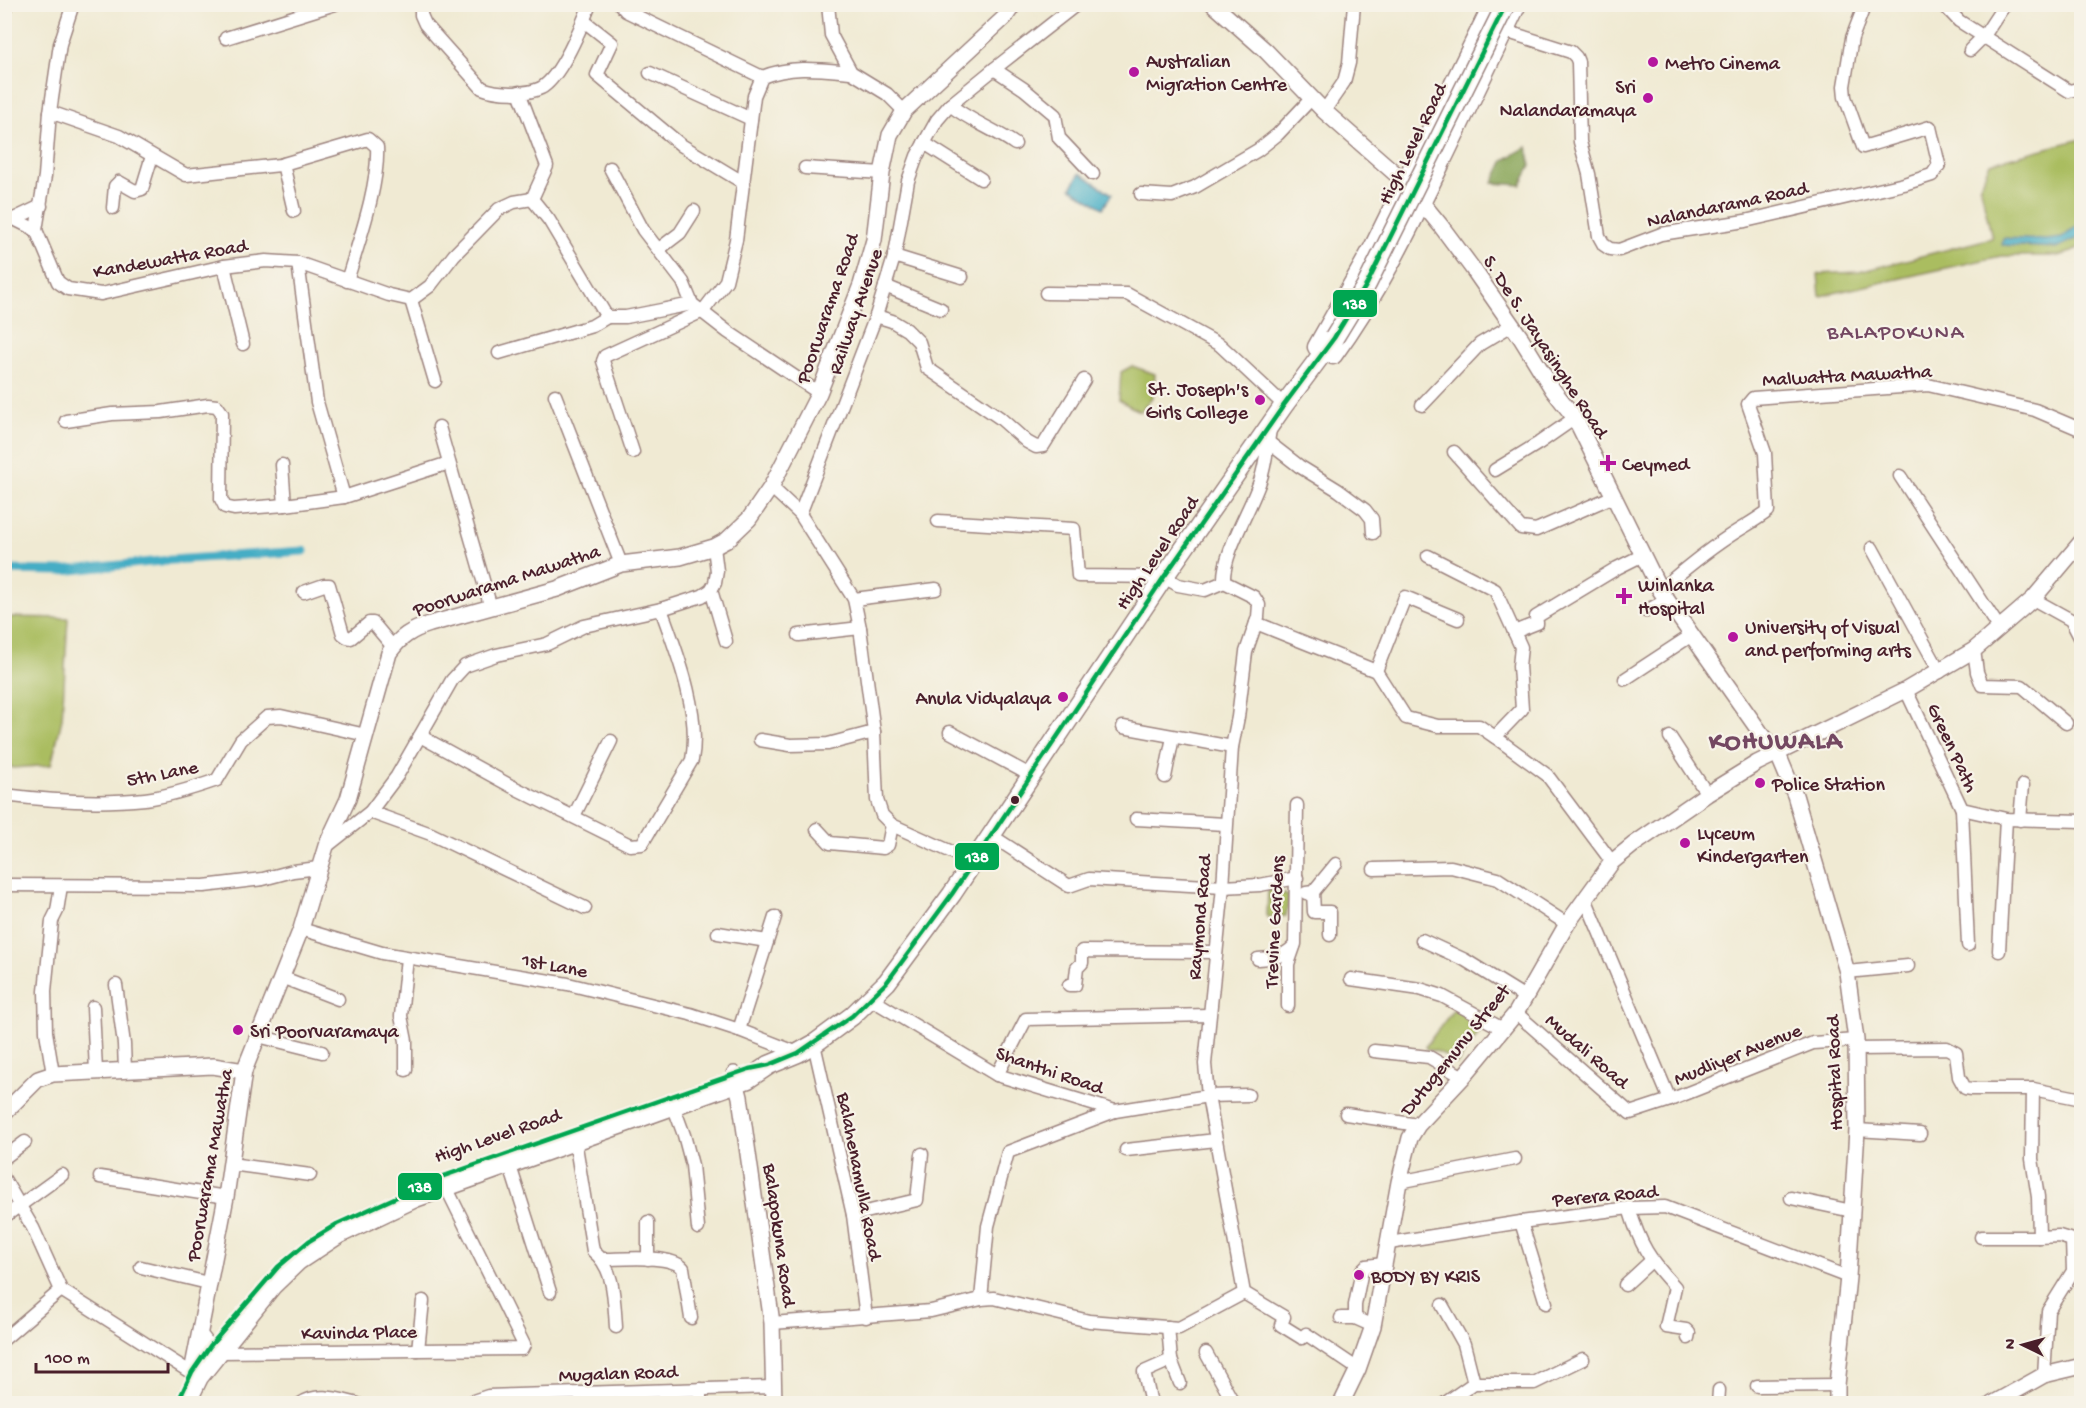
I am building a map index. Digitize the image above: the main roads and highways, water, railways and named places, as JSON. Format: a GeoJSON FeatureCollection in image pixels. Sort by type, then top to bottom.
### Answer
{"type":"FeatureCollection","features":[{"type":"Feature","properties":{"kind":"highway"},"geometry":{"type":"LineString","coordinates":[[1493,4],[1373,248],[1317,348],[1314,364],[1329,360],[1367,306],[1425,206],[1444,155],[1517,4]]}},
{"type":"Feature","properties":{"kind":"highway","name":"High Level Road"},"geometry":{"type":"LineString","coordinates":[[177,1404],[210,1344],[278,1267],[309,1241],[337,1224],[441,1177],[735,1078],[748,1079],[769,1065],[806,1048],[852,1016],[871,999],[893,974],[974,862],[1164,577],[1269,434],[1284,405],[1334,338],[1366,284],[1506,4]]}},
{"type":"Feature","properties":{"kind":"highway"},"geometry":{"type":"LineString","coordinates":[[1422,145],[1444,155]]}},
{"type":"Feature","properties":{"kind":"highway"},"geometry":{"type":"LineString","coordinates":[[1373,248],[1393,258]]}},
{"type":"Feature","properties":{"kind":"highway","name":"High Level Road"},"geometry":{"type":"LineString","coordinates":[[210,1344],[298,1261],[354,1225],[429,1192],[456,1187],[509,1162],[673,1105],[735,1078]]}},
{"type":"Feature","properties":{"kind":"highway","name":"High Level Road"},"geometry":{"type":"LineString","coordinates":[[186,1404],[195,1375]]}},
{"type":"Feature","properties":{"kind":"main road","name":"Poorwarama Road"},"geometry":{"type":"LineString","coordinates":[[771,488],[819,393],[861,285],[874,240],[882,173],[890,135],[904,111],[1005,17],[1014,4]]}},
{"type":"Feature","properties":{"kind":"main road","name":"S. De S. Jayasinghe Road"},"geometry":{"type":"LineString","coordinates":[[1213,4],[1266,51],[1311,99],[1405,182],[1425,206],[1512,325],[1553,390],[1575,418],[1663,595],[1760,732],[1777,752]]}},
{"type":"Feature","properties":{"kind":"main road","name":"Poorwarama Mawatha"},"geometry":{"type":"LineString","coordinates":[[195,1375],[210,1344],[208,1283],[226,1197],[244,1071],[301,929],[326,846],[348,799],[382,671],[393,647],[400,639],[414,630],[557,589],[621,564],[680,557],[714,547],[727,540],[748,519],[771,488]]}},
{"type":"Feature","properties":{"kind":"main road","name":"Dutugemunu Street"},"geometry":{"type":"LineString","coordinates":[[1341,1404],[1358,1369],[1373,1326],[1399,1182],[1410,1138],[1418,1125],[1463,1077],[1516,1013],[1567,924],[1612,862],[1633,844],[1707,794],[1777,752],[1906,690],[1974,650],[2033,599],[2082,541]]}},
{"type":"Feature","properties":{"kind":"main road","name":"Hospital Road"},"geometry":{"type":"LineString","coordinates":[[1777,752],[1795,795],[1847,972],[1856,1044],[1857,1130],[1837,1404]]}},
{"type":"Feature","properties":{"kind":"main road"},"geometry":{"type":"LineString","coordinates":[[4,1113],[38,1079],[53,1074],[213,1066],[244,1071]]}},
{"type":"Feature","properties":{"kind":"main road","name":"Balapokuna Road"},"geometry":{"type":"LineString","coordinates":[[735,1078],[772,1323],[774,1404]]}},
{"type":"Feature","properties":{"kind":"main road"},"geometry":{"type":"LineString","coordinates":[[1992,1404],[2044,1375],[2082,1366]]}},
{"type":"Feature","properties":{"kind":"water"},"geometry":{"type":"Polygon","coordinates":[[[1080,173],[1112,194],[1103,208],[1071,188],[1080,173]]]}},
{"type":"Feature","properties":{"kind":"water"},"geometry":{"type":"Polygon","coordinates":[[[2081,222],[2081,237],[2056,248],[2002,245],[2003,238],[2046,240],[2062,238],[2081,222]]]}},
{"type":"Feature","properties":{"kind":"waterway"},"geometry":{"type":"LineString","coordinates":[[4,570],[61,571],[171,560],[304,551]]}},
{"type":"Feature","properties":{"kind":"place","name":"Metro Cinema"},"geometry":{"type":"Point","coordinates":[1653,62]}},
{"type":"Feature","properties":{"kind":"place","name":"Australian Migration Centre"},"geometry":{"type":"Point","coordinates":[1134,72]}},
{"type":"Feature","properties":{"kind":"place","name":"Sri Nalandaramaya"},"geometry":{"type":"Point","coordinates":[1648,98]}},
{"type":"Feature","properties":{"kind":"place","name":"St. Joseph's Girls College"},"geometry":{"type":"Point","coordinates":[1260,400]}},
{"type":"Feature","properties":{"kind":"place","name":"Ceymed"},"geometry":{"type":"Point","coordinates":[1608,463]}},
{"type":"Feature","properties":{"kind":"place","name":"Winlanka Hospital"},"geometry":{"type":"Point","coordinates":[1624,596]}},
{"type":"Feature","properties":{"kind":"place","name":"University of Visual and performing arts"},"geometry":{"type":"Point","coordinates":[1733,637]}},
{"type":"Feature","properties":{"kind":"place","name":"Anula Vidyalaya"},"geometry":{"type":"Point","coordinates":[1063,697]}},
{"type":"Feature","properties":{"kind":"place","name":"Police Station"},"geometry":{"type":"Point","coordinates":[1760,783]}},
{"type":"Feature","properties":{"kind":"place","name":"Lyceum Kindergarten"},"geometry":{"type":"Point","coordinates":[1685,843]}},
{"type":"Feature","properties":{"kind":"place","name":"Sri Poorvaramaya"},"geometry":{"type":"Point","coordinates":[238,1030]}},
{"type":"Feature","properties":{"kind":"place","name":"BODY BY KRIS"},"geometry":{"type":"Point","coordinates":[1359,1275]}},
{"type":"Feature","properties":{"kind":"district","name":"BALAPOKUNA"},"geometry":{"type":"Point","coordinates":[1896,330]}},
{"type":"Feature","properties":{"kind":"district","name":"KOHUWALA"},"geometry":{"type":"Point","coordinates":[1776,739]}}]}
